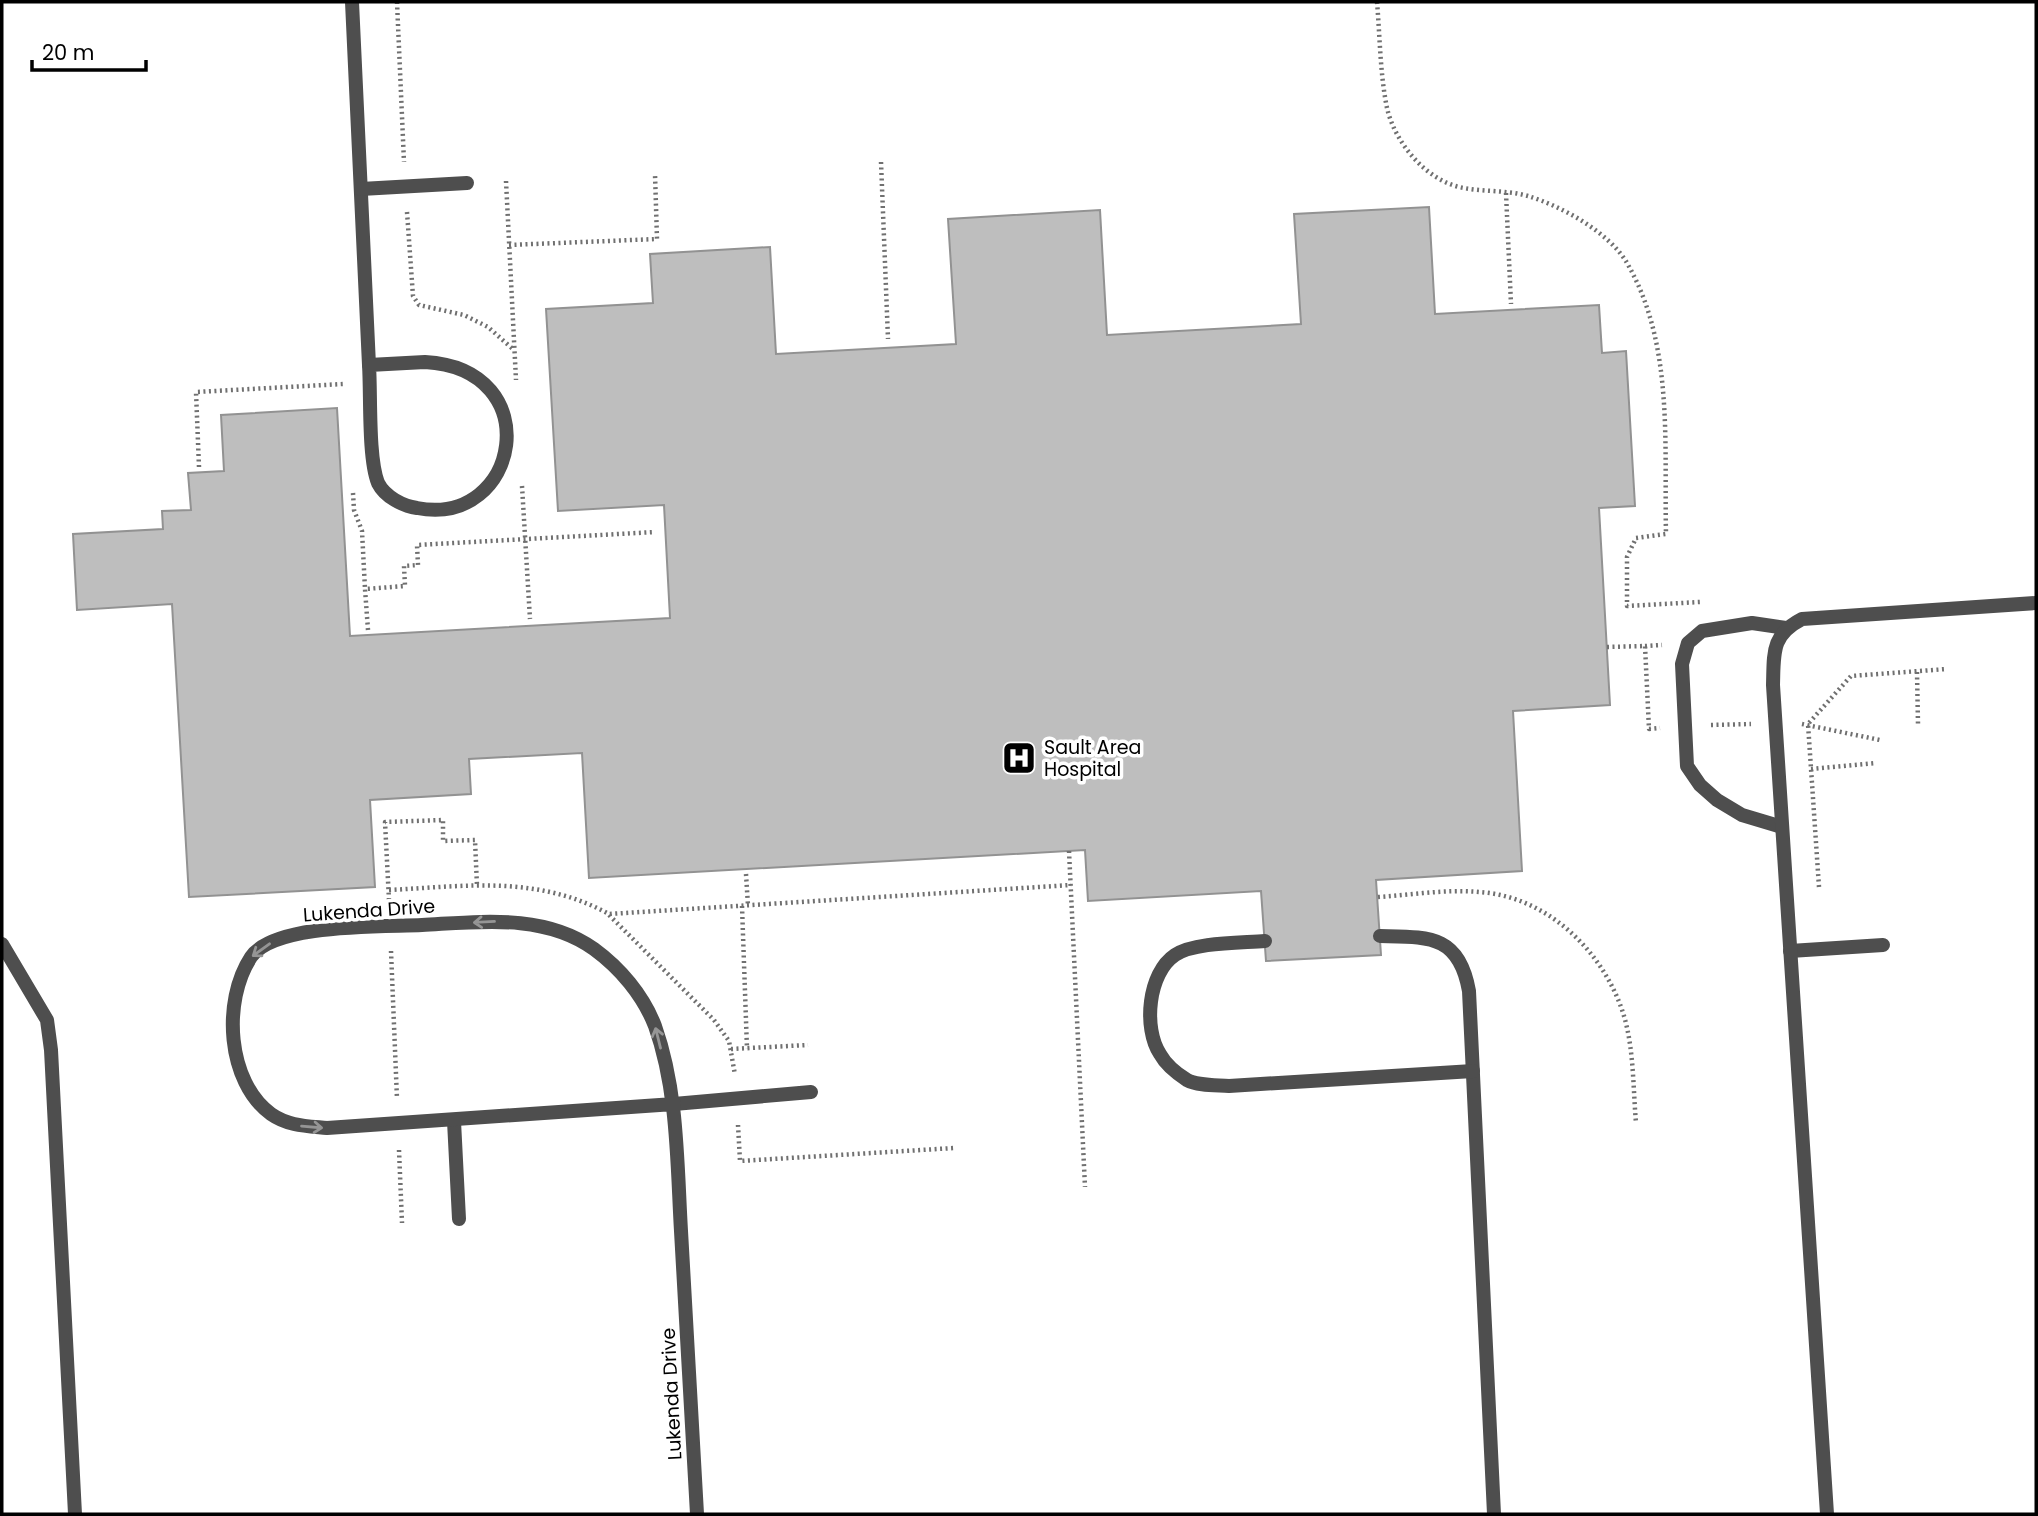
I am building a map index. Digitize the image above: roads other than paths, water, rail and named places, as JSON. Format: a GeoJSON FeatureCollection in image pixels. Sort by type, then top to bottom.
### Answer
{"type":"FeatureCollection","features":[{"type":"Feature","properties":{"kind":"street"},"geometry":{"type":"LineString","coordinates":[[352,2],[369,365],[375,467],[379,485],[393,499],[407,506],[432,511],[457,507],[479,495],[496,477],[505,455],[508,430],[502,408],[490,387],[472,372],[449,363],[369,365]]}},
{"type":"Feature","properties":{"kind":"street"},"geometry":{"type":"LineString","coordinates":[[361,189],[467,183]]}},
{"type":"Feature","properties":{"kind":"street"},"geometry":{"type":"LineString","coordinates":[[1826,1514],[1776,724],[1774,653],[1786,628],[1802,619],[2036,603]]}},
{"type":"Feature","properties":{"kind":"street"},"geometry":{"type":"LineString","coordinates":[[1783,827],[1742,815],[1700,785],[1687,766],[1682,664],[1688,643],[1702,631],[1752,623],[1786,628]]}},
{"type":"Feature","properties":{"kind":"street","name":"Lukenda Drive"},"geometry":{"type":"LineString","coordinates":[[674,1104],[327,1128],[292,1125],[271,1114],[248,1091],[238,1069],[236,996],[242,975],[253,955],[267,945],[302,932],[509,920],[555,930],[592,947],[627,977],[654,1025],[674,1104],[697,1514]]}},
{"type":"Feature","properties":{"kind":"street"},"geometry":{"type":"LineString","coordinates":[[1380,936],[1424,937],[1454,951],[1466,971],[1494,1514]]}},
{"type":"Feature","properties":{"kind":"street"},"geometry":{"type":"LineString","coordinates":[[1265,942],[1195,947],[1174,955],[1160,973],[1152,998],[1151,1029],[1158,1052],[1172,1069],[1190,1082],[1229,1086],[1473,1071]]}},
{"type":"Feature","properties":{"kind":"street"},"geometry":{"type":"LineString","coordinates":[[2,944],[47,1020],[51,1050],[75,1514]]}},
{"type":"Feature","properties":{"kind":"street"},"geometry":{"type":"LineString","coordinates":[[1790,951],[1883,946]]}},
{"type":"Feature","properties":{"kind":"street"},"geometry":{"type":"LineString","coordinates":[[674,1104],[811,1092]]}},
{"type":"Feature","properties":{"kind":"street"},"geometry":{"type":"LineString","coordinates":[[454,1121],[459,1219]]}},
{"type":"Feature","properties":{"kind":"place","name":"Sault Area Hospital"},"geometry":{"type":"Point","coordinates":[1019,758]}}]}
